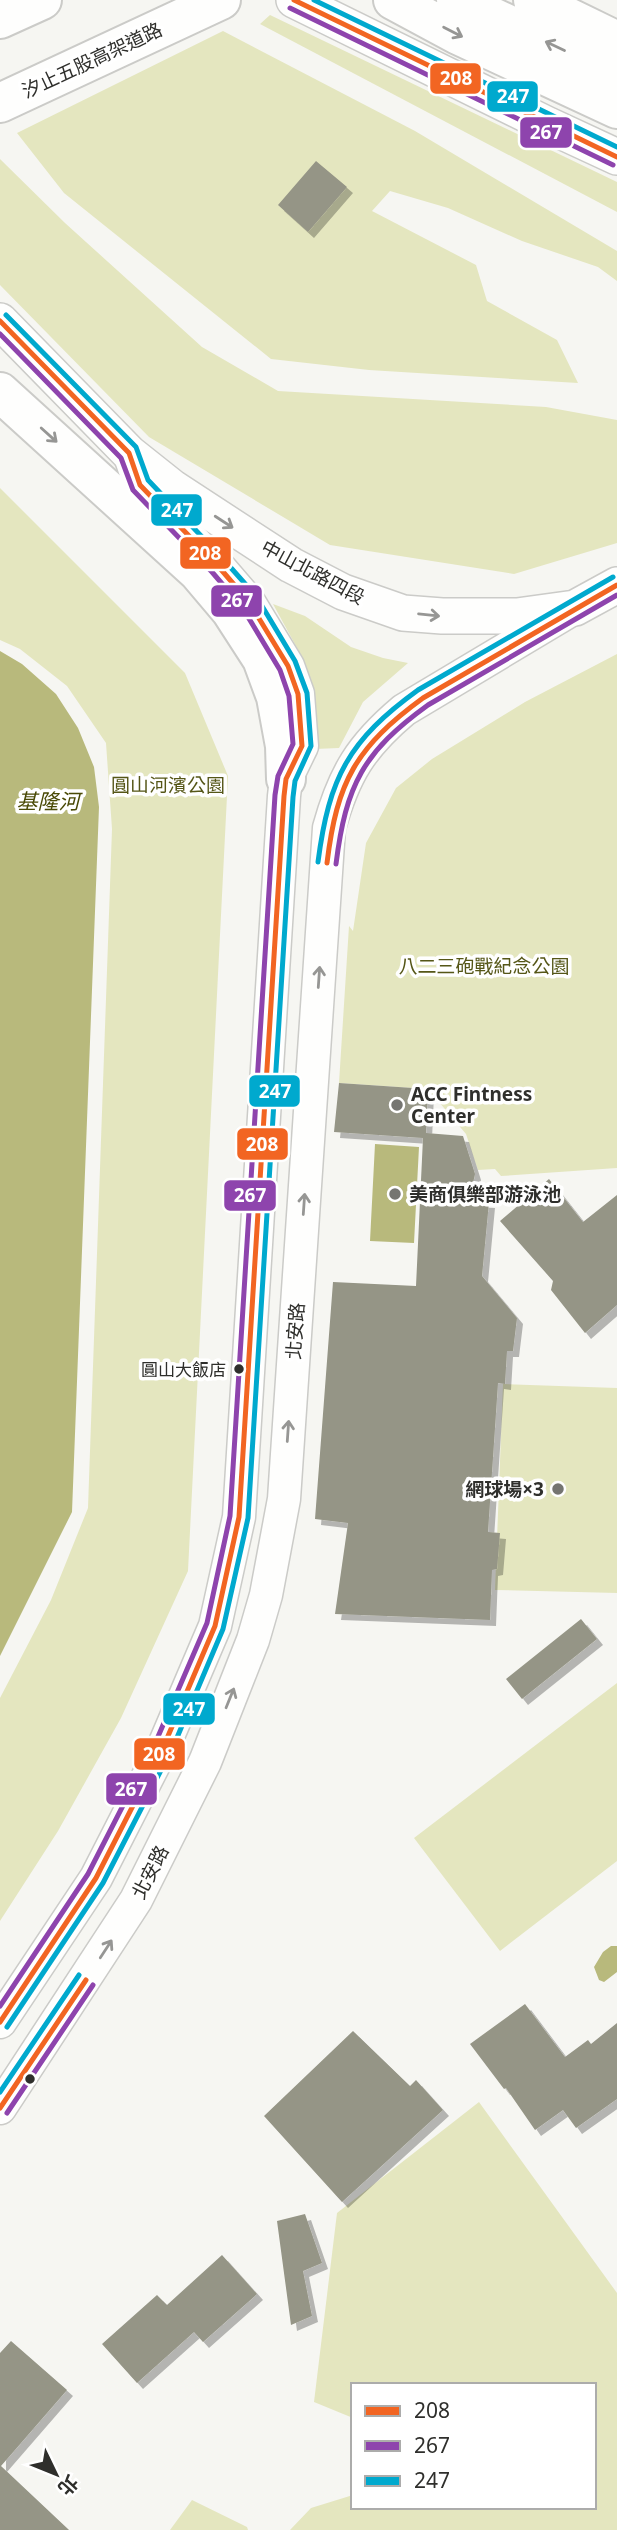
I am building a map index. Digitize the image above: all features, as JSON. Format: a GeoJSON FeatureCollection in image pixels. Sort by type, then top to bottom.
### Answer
{"type":"FeatureCollection","features":[{"type":"Feature","properties":{"kind":"highway"},"geometry":{"type":"LineString","coordinates":[[0,19],[42,0]]}},
{"type":"Feature","properties":{"kind":"highway","name":"汐止五股高架道路"},"geometry":{"type":"LineString","coordinates":[[0,103],[221,0]]}},
{"type":"Feature","properties":{"kind":"highway"},"geometry":{"type":"LineString","coordinates":[[393,0],[458,35],[617,109]]}},
{"type":"Feature","properties":{"kind":"highway"},"geometry":{"type":"LineString","coordinates":[[456,0],[617,75]]}},
{"type":"Feature","properties":{"kind":"highway"},"geometry":{"type":"LineString","coordinates":[[533,0],[617,41]]}},
{"type":"Feature","properties":{"kind":"highway"},"geometry":{"type":"LineString","coordinates":[[0,392],[189,564],[231,611],[262,659],[276,697],[285,746],[286,779]]}},
{"type":"Feature","properties":{"kind":"main road"},"geometry":{"type":"LineString","coordinates":[[294,0],[617,157]]}},
{"type":"Feature","properties":{"kind":"main road","name":"中山北路四段"},"geometry":{"type":"LineString","coordinates":[[0,321],[129,453],[173,488],[291,565],[343,592],[402,613],[442,617],[517,616],[575,608],[617,585]]}},
{"type":"Feature","properties":{"kind":"main road"},"geometry":{"type":"LineString","coordinates":[[0,2022],[96,1878],[165,1743],[215,1626],[239,1517],[286,779],[302,747],[298,694],[288,666],[249,602],[140,485],[129,453]]}},
{"type":"Feature","properties":{"kind":"main road","name":"北安路"},"geometry":{"type":"LineString","coordinates":[[0,2108],[136,1900],[205,1762],[253,1640],[266,1595],[284,1499],[329,828],[341,788],[362,751],[404,710],[575,608]]}},
{"type":"Feature","properties":{"kind":"green space"},"geometry":{"type":"Polygon","coordinates":[[[270,15],[617,182],[617,212],[260,24],[270,15]]]}},
{"type":"Feature","properties":{"kind":"green space"},"geometry":{"type":"Polygon","coordinates":[[[223,31],[415,131],[617,251],[617,281],[598,267],[522,241],[448,208],[390,191],[372,211],[476,265],[487,301],[557,340],[578,383],[369,370],[271,359],[64,193],[17,133],[223,31]]]}},
{"type":"Feature","properties":{"kind":"green space"},"geometry":{"type":"Polygon","coordinates":[[[0,159],[65,223],[202,347],[278,391],[546,407],[617,420],[617,543],[514,574],[330,545],[149,437],[0,285],[0,159]]]}},
{"type":"Feature","properties":{"kind":"green space","name":"圓山河濱公園"},"geometry":{"type":"Polygon","coordinates":[[[0,488],[185,673],[228,776],[188,1571],[121,1718],[58,1831],[0,1921],[0,1698],[51,1600],[88,1508],[112,829],[106,743],[67,686],[20,649],[0,640],[0,488]]]}},
{"type":"Feature","properties":{"kind":"green space"},"geometry":{"type":"Polygon","coordinates":[[[273,604],[305,616],[351,647],[408,663],[363,702],[339,748],[315,749],[311,694],[303,659],[273,604]]]}},
{"type":"Feature","properties":{"kind":"green space","name":"八二三砲戰紀念公園"},"geometry":{"type":"Polygon","coordinates":[[[617,654],[617,1168],[501,1176],[495,1169],[478,1170],[466,1134],[428,1089],[339,1083],[349,926],[353,931],[366,843],[396,788],[432,759],[525,702],[617,654]]]}},
{"type":"Feature","properties":{"kind":"green space","name":"網球場×3"},"geometry":{"type":"Polygon","coordinates":[[[503,1384],[617,1388],[617,1593],[495,1590],[503,1384]]]}},
{"type":"Feature","properties":{"kind":"green space"},"geometry":{"type":"Polygon","coordinates":[[[617,1683],[617,1861],[500,1951],[414,1838],[617,1683]]]}},
{"type":"Feature","properties":{"kind":"green space"},"geometry":{"type":"Polygon","coordinates":[[[479,2102],[617,2293],[617,2530],[290,2530],[311,2508],[351,2496],[351,2509],[596,2509],[596,2383],[351,2383],[351,2417],[314,2402],[337,2213],[479,2102]]]}},
{"type":"Feature","properties":{"kind":"green space"},"geometry":{"type":"Polygon","coordinates":[[[192,2500],[247,2527],[248,2530],[170,2530],[192,2500]]]}},
{"type":"Feature","properties":{"kind":"water","name":"基隆河"},"geometry":{"type":"Polygon","coordinates":[[[0,651],[22,664],[56,694],[78,728],[94,767],[99,807],[72,1512],[0,1656],[0,651]]]}},
{"type":"Feature","properties":{"kind":"water","name":"美商俱樂部游泳池"},"geometry":{"type":"Polygon","coordinates":[[[375,1144],[419,1147],[414,1243],[370,1241],[375,1144]]]}},
{"type":"Feature","properties":{"kind":"water"},"geometry":{"type":"Polygon","coordinates":[[[611,1946],[617,1946],[617,1972],[604,1982],[599,1980],[594,1967],[603,1952],[611,1946]]]}},
{"type":"Feature","properties":{"kind":"building"},"geometry":{"type":"Polygon","coordinates":[[[316,161],[347,187],[308,232],[278,205],[316,161]]]}},
{"type":"Feature","properties":{"kind":"building"},"geometry":{"type":"Polygon","coordinates":[[[339,1083],[428,1089],[426,1133],[463,1136],[475,1174],[469,1201],[489,1202],[482,1276],[517,1318],[513,1351],[507,1351],[505,1384],[498,1383],[488,1532],[500,1533],[497,1569],[492,1570],[490,1620],[335,1614],[348,1523],[315,1519],[333,1282],[416,1286],[423,1138],[334,1132],[339,1083]]]}},
{"type":"Feature","properties":{"kind":"building"},"geometry":{"type":"Polygon","coordinates":[[[549,1179],[583,1222],[617,1195],[617,1305],[585,1333],[551,1290],[553,1281],[500,1221],[549,1179]]]}},
{"type":"Feature","properties":{"kind":"building"},"geometry":{"type":"Polygon","coordinates":[[[581,1619],[597,1639],[522,1699],[506,1679],[581,1619]]]}},
{"type":"Feature","properties":{"kind":"building"},"geometry":{"type":"Polygon","coordinates":[[[525,2004],[565,2057],[588,2040],[591,2044],[617,2023],[617,2099],[576,2128],[563,2110],[535,2130],[506,2088],[504,2089],[470,2044],[525,2004]]]}},
{"type":"Feature","properties":{"kind":"building"},"geometry":{"type":"Polygon","coordinates":[[[353,2031],[410,2086],[416,2080],[443,2110],[342,2202],[264,2116],[353,2031]]]}},
{"type":"Feature","properties":{"kind":"building"},"geometry":{"type":"Polygon","coordinates":[[[305,2214],[322,2263],[303,2271],[312,2316],[291,2325],[277,2221],[305,2214]]]}},
{"type":"Feature","properties":{"kind":"building"},"geometry":{"type":"Polygon","coordinates":[[[222,2255],[257,2294],[203,2342],[194,2332],[137,2383],[102,2344],[157,2295],[167,2305],[222,2255]]]}},
{"type":"Feature","properties":{"kind":"building"},"geometry":{"type":"Polygon","coordinates":[[[11,2341],[67,2390],[1,2466],[69,2530],[0,2530],[0,2353],[11,2341]]]}},
{"type":"Feature","properties":{"kind":"transit line","name":"208"},"geometry":{"type":"LineString","coordinates":[[294,0],[617,157]]}},
{"type":"Feature","properties":{"kind":"transit line","name":"247"},"geometry":{"type":"LineString","coordinates":[[314,0],[617,147]]}},
{"type":"Feature","properties":{"kind":"transit line","name":"267"},"geometry":{"type":"LineString","coordinates":[[290,8],[613,165]]}},
{"type":"Feature","properties":{"kind":"transit line","name":"247"},"geometry":{"type":"LineString","coordinates":[[6,315],[136,447],[148,480],[256,596],[295,661],[307,693],[311,746],[295,781],[293,797],[248,1518],[223,1629],[173,1747],[103,1883],[7,2027]]}},
{"type":"Feature","properties":{"kind":"transit line","name":"208"},"geometry":{"type":"LineString","coordinates":[[0,321],[129,453],[140,485],[249,602],[288,666],[298,694],[302,746],[286,779],[284,796],[239,1517],[215,1626],[165,1743],[96,1878],[0,2022]]}},
{"type":"Feature","properties":{"kind":"transit line","name":"267"},"geometry":{"type":"LineString","coordinates":[[0,334],[121,458],[133,490],[242,607],[280,670],[289,696],[293,744],[278,776],[275,795],[230,1516],[207,1623],[157,1739],[88,1874],[0,2006]]}},
{"type":"Feature","properties":{"kind":"transit line","name":"247"},"geometry":{"type":"LineString","coordinates":[[318,862],[336,783],[346,763],[375,726],[418,690],[613,577]]}},
{"type":"Feature","properties":{"kind":"transit line","name":"208"},"geometry":{"type":"LineString","coordinates":[[327,863],[331,834],[344,788],[366,750],[381,733],[423,698],[617,585]]}},
{"type":"Feature","properties":{"kind":"transit line","name":"267"},"geometry":{"type":"LineString","coordinates":[[336,864],[345,812],[352,791],[361,772],[388,739],[428,705],[617,595]]}},
{"type":"Feature","properties":{"kind":"transit line","name":"247"},"geometry":{"type":"LineString","coordinates":[[0,2092],[79,1975]]}},
{"type":"Feature","properties":{"kind":"transit line","name":"208"},"geometry":{"type":"LineString","coordinates":[[0,2108],[86,1980]]}},
{"type":"Feature","properties":{"kind":"transit line","name":"267"},"geometry":{"type":"LineString","coordinates":[[7,2113],[93,1985]]}},
{"type":"Feature","properties":{"kind":"place","name":"ACC Fintness Center"},"geometry":{"type":"Point","coordinates":[397,1105]}},
{"type":"Feature","properties":{"kind":"place","name":"美商俱樂部游泳池"},"geometry":{"type":"Point","coordinates":[395,1194]}},
{"type":"Feature","properties":{"kind":"place","name":"圓山大飯店"},"geometry":{"type":"Point","coordinates":[239,1369]}},
{"type":"Feature","properties":{"kind":"place","name":"網球場×3"},"geometry":{"type":"Point","coordinates":[558,1489]}}]}
